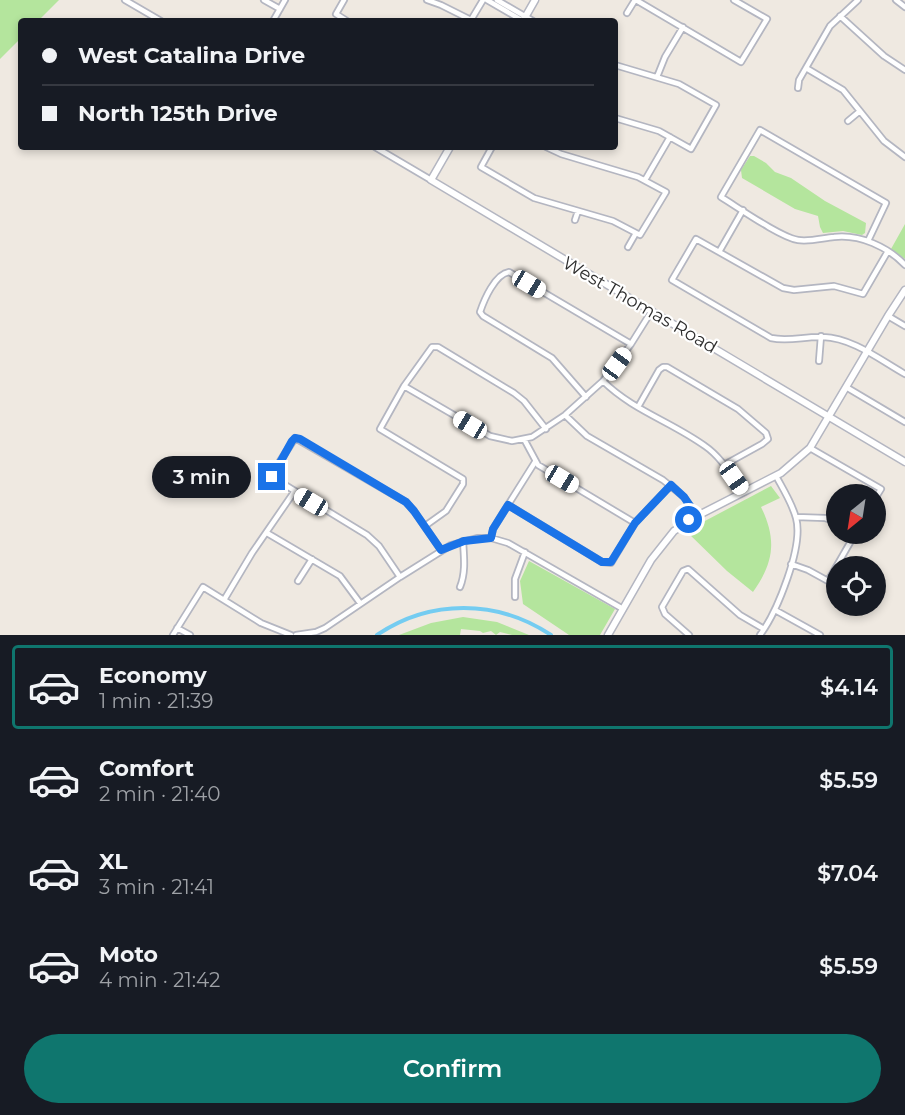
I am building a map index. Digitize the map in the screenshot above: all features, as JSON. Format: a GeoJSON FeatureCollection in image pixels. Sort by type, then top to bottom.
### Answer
{"type":"FeatureCollection","features":[{"type":"Feature","properties":{"kind":"street"},"geometry":{"type":"LineString","coordinates":[[125,0],[156,18]]}},
{"type":"Feature","properties":{"kind":"street"},"geometry":{"type":"LineString","coordinates":[[264,0],[280,9]]}},
{"type":"Feature","properties":{"kind":"street"},"geometry":{"type":"LineString","coordinates":[[275,18],[285,0]]}},
{"type":"Feature","properties":{"kind":"street"},"geometry":{"type":"LineString","coordinates":[[342,18],[336,14],[344,0]]}},
{"type":"Feature","properties":{"kind":"street"},"geometry":{"type":"LineString","coordinates":[[427,0],[467,18]]}},
{"type":"Feature","properties":{"kind":"street"},"geometry":{"type":"LineString","coordinates":[[472,18],[483,0]]}},
{"type":"Feature","properties":{"kind":"street"},"geometry":{"type":"LineString","coordinates":[[487,0],[520,18]]}},
{"type":"Feature","properties":{"kind":"street"},"geometry":{"type":"LineString","coordinates":[[497,0],[521,18]]}},
{"type":"Feature","properties":{"kind":"street"},"geometry":{"type":"LineString","coordinates":[[525,18],[536,0]]}},
{"type":"Feature","properties":{"kind":"street"},"geometry":{"type":"LineString","coordinates":[[627,13],[636,0],[741,62],[767,19],[734,0]]}},
{"type":"Feature","properties":{"kind":"street"},"geometry":{"type":"LineString","coordinates":[[798,88],[799,80],[830,27],[858,0]]}},
{"type":"Feature","properties":{"kind":"street"},"geometry":{"type":"LineString","coordinates":[[896,0],[905,8]]}},
{"type":"Feature","properties":{"kind":"street"},"geometry":{"type":"LineString","coordinates":[[840,16],[884,56],[905,70]]}},
{"type":"Feature","properties":{"kind":"street"},"geometry":{"type":"LineString","coordinates":[[657,77],[665,57],[683,27]]}},
{"type":"Feature","properties":{"kind":"street"},"geometry":{"type":"LineString","coordinates":[[618,66],[679,84],[716,105],[690,149],[659,130],[618,119]]}},
{"type":"Feature","properties":{"kind":"street"},"geometry":{"type":"LineString","coordinates":[[806,68],[843,90],[884,141],[905,157]]}},
{"type":"Feature","properties":{"kind":"street"},"geometry":{"type":"LineString","coordinates":[[848,121],[860,111]]}},
{"type":"Feature","properties":{"kind":"street"},"geometry":{"type":"LineString","coordinates":[[868,241],[886,203],[760,130],[721,198],[789,237],[798,240],[837,236],[868,241],[888,251],[905,265]]}},
{"type":"Feature","properties":{"kind":"street"},"geometry":{"type":"LineString","coordinates":[[645,180],[670,137]]}},
{"type":"Feature","properties":{"kind":"street","name":"West Thomas Road"},"geometry":{"type":"LineString","coordinates":[[380,150],[905,462]]}},
{"type":"Feature","properties":{"kind":"street"},"geometry":{"type":"LineString","coordinates":[[431,180],[448,150]]}},
{"type":"Feature","properties":{"kind":"street"},"geometry":{"type":"LineString","coordinates":[[490,150],[481,167],[529,195],[621,224],[640,235],[666,192],[645,180],[552,150]]}},
{"type":"Feature","properties":{"kind":"street"},"geometry":{"type":"LineString","coordinates":[[719,252],[743,210]]}},
{"type":"Feature","properties":{"kind":"street"},"geometry":{"type":"LineString","coordinates":[[575,220],[578,211]]}},
{"type":"Feature","properties":{"kind":"street"},"geometry":{"type":"LineString","coordinates":[[628,247],[636,233]]}},
{"type":"Feature","properties":{"kind":"street"},"geometry":{"type":"LineString","coordinates":[[888,251],[863,294],[834,286],[794,290],[783,288],[696,239],[672,280],[771,338],[783,340],[821,336],[838,339],[867,352],[905,374]]}},
{"type":"Feature","properties":{"kind":"street"},"geometry":{"type":"LineString","coordinates":[[586,397],[552,358],[480,312],[504,272],[509,272],[632,344]]}},
{"type":"Feature","properties":{"kind":"street"},"geometry":{"type":"LineString","coordinates":[[609,634],[661,544],[674,531],[697,516],[776,476],[810,448],[905,290]]}},
{"type":"Feature","properties":{"kind":"street"},"geometry":{"type":"LineString","coordinates":[[404,386],[490,436],[512,441],[532,437],[565,415],[603,381],[632,344],[651,312]]}},
{"type":"Feature","properties":{"kind":"street"},"geometry":{"type":"LineString","coordinates":[[888,316],[905,326]]}},
{"type":"Feature","properties":{"kind":"street"},"geometry":{"type":"LineString","coordinates":[[819,361],[821,336]]}},
{"type":"Feature","properties":{"kind":"street"},"geometry":{"type":"LineString","coordinates":[[425,526],[446,511],[464,484],[463,479],[380,429],[404,386],[432,347],[438,347],[524,400],[546,429]]}},
{"type":"Feature","properties":{"kind":"street"},"geometry":{"type":"LineString","coordinates":[[638,407],[663,367],[668,367],[738,409],[766,433],[768,439],[724,465]]}},
{"type":"Feature","properties":{"kind":"street"},"geometry":{"type":"LineString","coordinates":[[603,381],[620,396],[704,445],[724,465],[744,492]]}},
{"type":"Feature","properties":{"kind":"street"},"geometry":{"type":"LineString","coordinates":[[846,387],[905,422]]}},
{"type":"Feature","properties":{"kind":"street"},"geometry":{"type":"LineString","coordinates":[[565,415],[587,436],[671,485],[684,497],[697,516]]}},
{"type":"Feature","properties":{"kind":"street"},"geometry":{"type":"LineString","coordinates":[[400,577],[380,546],[367,535],[272,477],[295,438],[396,495],[414,511],[441,550]]}},
{"type":"Feature","properties":{"kind":"street"},"geometry":{"type":"LineString","coordinates":[[524,439],[535,462],[635,523]]}},
{"type":"Feature","properties":{"kind":"street"},"geometry":{"type":"LineString","coordinates":[[810,448],[871,484]]}},
{"type":"Feature","properties":{"kind":"street"},"geometry":{"type":"LineString","coordinates":[[491,538],[493,529],[535,462]]}},
{"type":"Feature","properties":{"kind":"street"},"geometry":{"type":"LineString","coordinates":[[760,635],[775,610],[797,542],[796,517],[776,476]]}},
{"type":"Feature","properties":{"kind":"street"},"geometry":{"type":"LineString","coordinates":[[508,505],[607,563],[611,562],[635,523],[671,485]]}},
{"type":"Feature","properties":{"kind":"street"},"geometry":{"type":"LineString","coordinates":[[224,600],[294,492]]}},
{"type":"Feature","properties":{"kind":"street"},"geometry":{"type":"LineString","coordinates":[[796,517],[826,518]]}},
{"type":"Feature","properties":{"kind":"street"},"geometry":{"type":"LineString","coordinates":[[267,533],[340,576],[360,603]]}},
{"type":"Feature","properties":{"kind":"street"},"geometry":{"type":"LineString","coordinates":[[296,635],[316,632],[441,550],[464,541],[491,538],[508,543],[525,552],[623,609]]}},
{"type":"Feature","properties":{"kind":"street"},"geometry":{"type":"LineString","coordinates":[[460,587],[465,567],[464,541]]}},
{"type":"Feature","properties":{"kind":"street"},"geometry":{"type":"LineString","coordinates":[[791,564],[828,581],[849,544]]}},
{"type":"Feature","properties":{"kind":"street"},"geometry":{"type":"LineString","coordinates":[[515,597],[515,579],[525,552]]}},
{"type":"Feature","properties":{"kind":"street"},"geometry":{"type":"LineString","coordinates":[[298,581],[312,559]]}},
{"type":"Feature","properties":{"kind":"street"},"geometry":{"type":"LineString","coordinates":[[689,635],[662,610],[683,571],[688,569],[740,615],[764,629]]}},
{"type":"Feature","properties":{"kind":"street"},"geometry":{"type":"LineString","coordinates":[[173,635],[203,588],[261,623],[291,635]]}},
{"type":"Feature","properties":{"kind":"street"},"geometry":{"type":"LineString","coordinates":[[775,610],[818,634]]}},
{"type":"Feature","properties":{"kind":"street"},"geometry":{"type":"LineString","coordinates":[[177,628],[190,635]]}},
{"type":"Feature","properties":{"kind":"green space"},"geometry":{"type":"Polygon","coordinates":[[[0,0],[59,0],[41,18],[18,18],[18,41],[0,59],[0,0]]]}},
{"type":"Feature","properties":{"kind":"green space"},"geometry":{"type":"Polygon","coordinates":[[[750,156],[754,156],[775,172],[791,178],[825,201],[866,223],[865,233],[862,235],[843,231],[823,233],[818,216],[795,209],[742,178],[741,170],[750,156]]]}},
{"type":"Feature","properties":{"kind":"green space"},"geometry":{"type":"Polygon","coordinates":[[[905,224],[905,259],[891,249],[905,224]]]}},
{"type":"Feature","properties":{"kind":"green space"},"geometry":{"type":"Polygon","coordinates":[[[771,486],[780,498],[761,507],[769,530],[771,551],[765,571],[753,592],[727,571],[686,531],[771,486]]]}},
{"type":"Feature","properties":{"kind":"green space"},"geometry":{"type":"Polygon","coordinates":[[[529,561],[615,609],[600,635],[569,635],[523,604],[520,581],[529,561]]]}},
{"type":"Feature","properties":{"kind":"green space"},"geometry":{"type":"Polygon","coordinates":[[[463,617],[497,622],[529,635],[500,632],[496,635],[491,631],[483,633],[461,629],[460,635],[399,635],[431,623],[463,617]]]}},
{"type":"Feature","properties":{"kind":"waterway"},"geometry":{"type":"LineString","coordinates":[[377,635],[397,623],[419,615],[464,608],[508,615],[530,623],[551,635]]}},
{"type":"Feature","properties":{"kind":"route"},"geometry":{"type":"LineString","coordinates":[[272,477],[292,441],[295,438],[300,439],[406,502],[441,550],[464,541],[491,538],[493,529],[508,505],[602,562],[611,562],[635,523],[671,485],[684,497],[697,516],[689,520]]}}]}
